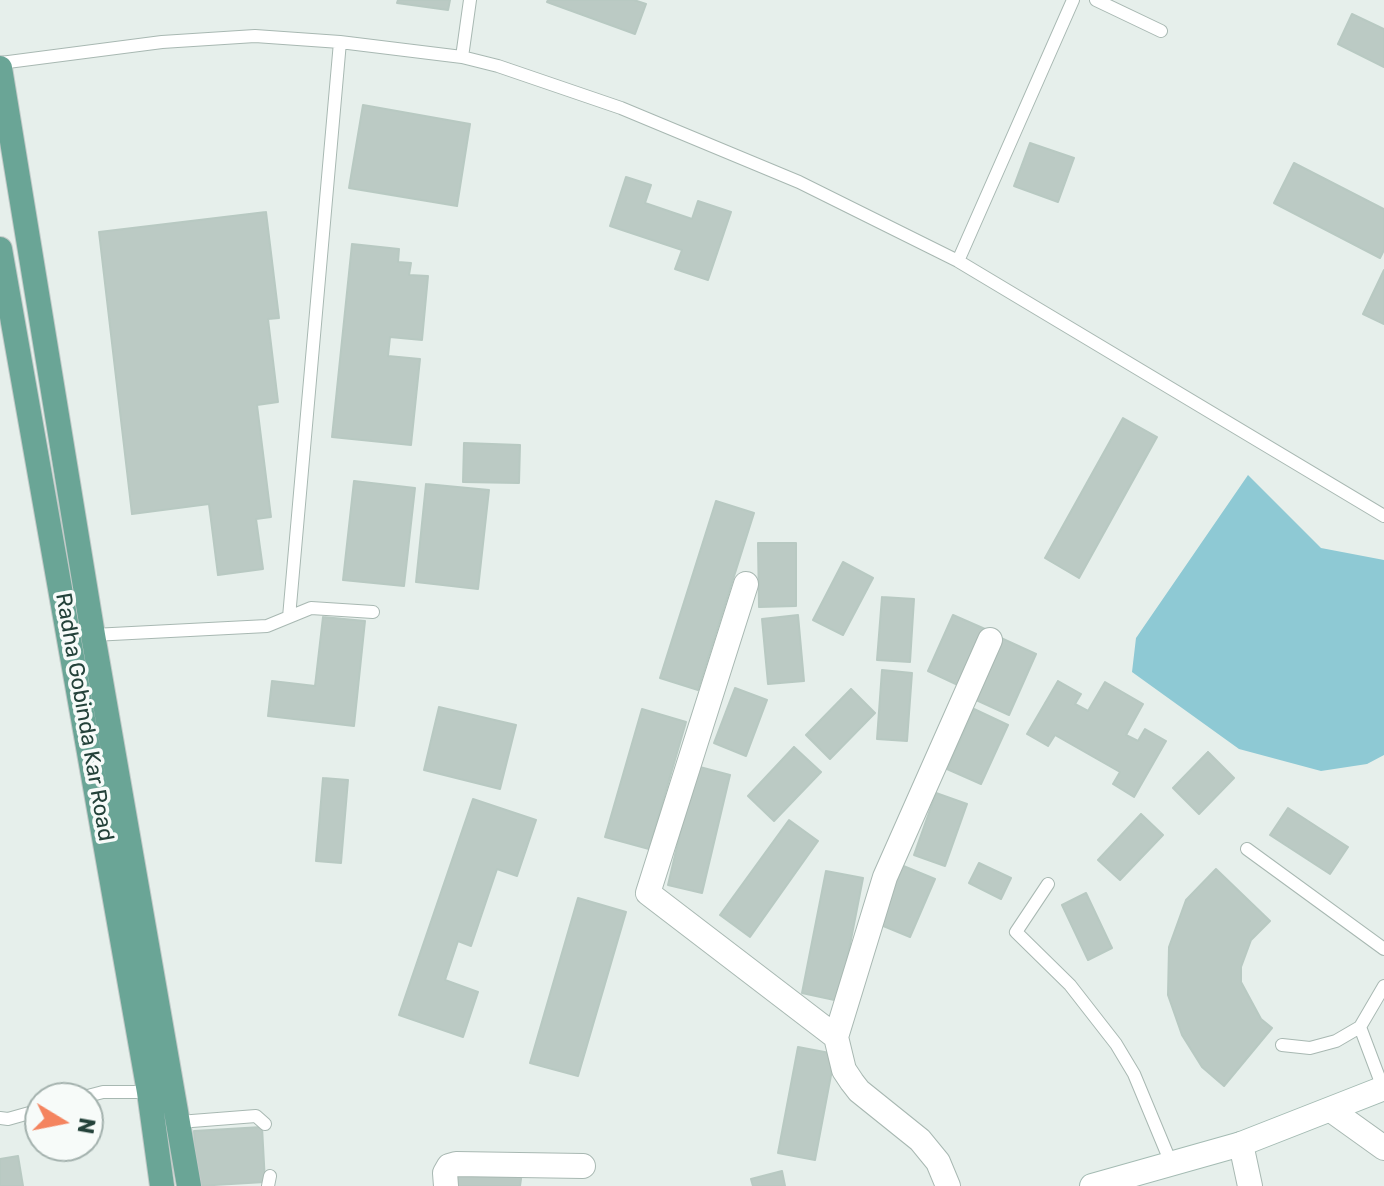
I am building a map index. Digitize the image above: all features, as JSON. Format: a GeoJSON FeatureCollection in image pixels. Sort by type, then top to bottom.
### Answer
{"type":"FeatureCollection","features":[{"type":"Feature","properties":{"kind":"main road"},"geometry":{"type":"LineString","coordinates":[[0,65],[93,635],[189,1186]]}},
{"type":"Feature","properties":{"kind":"main road","name":"Radha Gobinda Kar Road"},"geometry":{"type":"LineString","coordinates":[[0,249],[7,326],[149,1092],[162,1186]]}},
{"type":"Feature","properties":{"kind":"street"},"geometry":{"type":"LineString","coordinates":[[746,584],[648,893],[836,1037]]}},
{"type":"Feature","properties":{"kind":"street"},"geometry":{"type":"LineString","coordinates":[[948,1186],[938,1162],[920,1140],[852,1082],[844,1070],[836,1037],[885,877],[990,640]]}},
{"type":"Feature","properties":{"kind":"street"},"geometry":{"type":"LineString","coordinates":[[1092,1186],[1241,1144],[1384,1088]]}},
{"type":"Feature","properties":{"kind":"street"},"geometry":{"type":"LineString","coordinates":[[1331,1110],[1384,1148]]}},
{"type":"Feature","properties":{"kind":"street"},"geometry":{"type":"LineString","coordinates":[[1241,1144],[1250,1186]]}},
{"type":"Feature","properties":{"kind":"street"},"geometry":{"type":"LineString","coordinates":[[446,1186],[445,1173],[449,1166],[456,1164],[583,1166]]}},
{"type":"Feature","properties":{"kind":"lane"},"geometry":{"type":"LineString","coordinates":[[462,57],[470,0]]}},
{"type":"Feature","properties":{"kind":"lane"},"geometry":{"type":"LineString","coordinates":[[958,261],[1073,0]]}},
{"type":"Feature","properties":{"kind":"lane"},"geometry":{"type":"LineString","coordinates":[[1096,0],[1161,31]]}},
{"type":"Feature","properties":{"kind":"lane"},"geometry":{"type":"LineString","coordinates":[[0,65],[162,42],[255,36],[340,42],[462,57],[498,66],[621,108],[785,176],[958,261],[1384,516]]}},
{"type":"Feature","properties":{"kind":"lane"},"geometry":{"type":"LineString","coordinates":[[289,617],[340,42]]}},
{"type":"Feature","properties":{"kind":"lane"},"geometry":{"type":"LineString","coordinates":[[93,635],[267,626],[311,608],[373,612]]}},
{"type":"Feature","properties":{"kind":"lane"},"geometry":{"type":"LineString","coordinates":[[1247,849],[1384,949]]}},
{"type":"Feature","properties":{"kind":"lane"},"geometry":{"type":"LineString","coordinates":[[1048,884],[1016,932],[1070,985],[1116,1044],[1134,1074],[1171,1163]]}},
{"type":"Feature","properties":{"kind":"lane"},"geometry":{"type":"LineString","coordinates":[[1282,1045],[1310,1048],[1336,1041],[1360,1027],[1384,986]]}},
{"type":"Feature","properties":{"kind":"lane"},"geometry":{"type":"LineString","coordinates":[[1360,1027],[1384,1088]]}},
{"type":"Feature","properties":{"kind":"lane"},"geometry":{"type":"LineString","coordinates":[[104,1092],[149,1092]]}},
{"type":"Feature","properties":{"kind":"lane"},"geometry":{"type":"LineString","coordinates":[[3,1120],[24,1114]]}},
{"type":"Feature","properties":{"kind":"lane"},"geometry":{"type":"LineString","coordinates":[[179,1122],[256,1116],[265,1124]]}},
{"type":"Feature","properties":{"kind":"water"},"geometry":{"type":"Polygon","coordinates":[[[1248,475],[1321,548],[1384,560],[1384,755],[1367,764],[1321,771],[1239,749],[1132,672],[1136,638],[1248,475]]]}},
{"type":"Feature","properties":{"kind":"building"},"geometry":{"type":"Polygon","coordinates":[[[398,0],[450,0],[448,10],[397,3],[398,0]]]}},
{"type":"Feature","properties":{"kind":"building"},"geometry":{"type":"Polygon","coordinates":[[[548,0],[634,0],[646,4],[635,34],[548,0]]]}},
{"type":"Feature","properties":{"kind":"building"},"geometry":{"type":"Polygon","coordinates":[[[1352,14],[1384,29],[1384,67],[1338,44],[1352,14]]]}},
{"type":"Feature","properties":{"kind":"building"},"geometry":{"type":"Polygon","coordinates":[[[363,105],[470,124],[457,206],[349,188],[363,105]]]}},
{"type":"Feature","properties":{"kind":"building"},"geometry":{"type":"Polygon","coordinates":[[[1030,143],[1074,158],[1058,202],[1014,186],[1030,143]]]}},
{"type":"Feature","properties":{"kind":"building"},"geometry":{"type":"Polygon","coordinates":[[[1294,163],[1384,209],[1384,250],[1380,258],[1274,203],[1294,163]]]}},
{"type":"Feature","properties":{"kind":"building"},"geometry":{"type":"Polygon","coordinates":[[[626,177],[651,185],[645,203],[692,219],[698,201],[731,212],[708,280],[675,269],[682,250],[610,226],[626,177]]]}},
{"type":"Feature","properties":{"kind":"building"},"geometry":{"type":"Polygon","coordinates":[[[266,212],[279,318],[268,319],[278,402],[257,405],[271,517],[256,519],[263,569],[218,575],[209,504],[132,514],[99,232],[266,212]]]}},
{"type":"Feature","properties":{"kind":"building"},"geometry":{"type":"Polygon","coordinates":[[[352,244],[399,249],[398,262],[411,263],[409,275],[428,276],[422,340],[390,337],[388,356],[420,359],[411,445],[332,437],[352,244]]]}},
{"type":"Feature","properties":{"kind":"building"},"geometry":{"type":"Polygon","coordinates":[[[1384,270],[1384,324],[1363,314],[1384,270]]]}},
{"type":"Feature","properties":{"kind":"building"},"geometry":{"type":"Polygon","coordinates":[[[1123,418],[1157,437],[1079,578],[1045,558],[1123,418]]]}},
{"type":"Feature","properties":{"kind":"building"},"geometry":{"type":"Polygon","coordinates":[[[464,443],[520,445],[519,483],[463,482],[464,443]]]}},
{"type":"Feature","properties":{"kind":"building"},"geometry":{"type":"Polygon","coordinates":[[[354,481],[415,488],[404,586],[343,580],[354,481]]]}},
{"type":"Feature","properties":{"kind":"building"},"geometry":{"type":"Polygon","coordinates":[[[426,484],[489,490],[478,589],[416,582],[426,484]]]}},
{"type":"Feature","properties":{"kind":"building"},"geometry":{"type":"Polygon","coordinates":[[[716,501],[754,513],[698,690],[660,678],[716,501]]]}},
{"type":"Feature","properties":{"kind":"building"},"geometry":{"type":"Polygon","coordinates":[[[758,543],[796,543],[796,606],[759,607],[758,543]]]}},
{"type":"Feature","properties":{"kind":"building"},"geometry":{"type":"Polygon","coordinates":[[[843,562],[873,578],[843,635],[813,620],[843,562]]]}},
{"type":"Feature","properties":{"kind":"building"},"geometry":{"type":"Polygon","coordinates":[[[882,597],[914,599],[910,662],[877,660],[882,597]]]}},
{"type":"Feature","properties":{"kind":"building"},"geometry":{"type":"Polygon","coordinates":[[[798,615],[804,681],[768,684],[762,619],[798,615]]]}},
{"type":"Feature","properties":{"kind":"building"},"geometry":{"type":"Polygon","coordinates":[[[953,615],[985,629],[960,686],[928,671],[953,615]]]}},
{"type":"Feature","properties":{"kind":"building"},"geometry":{"type":"Polygon","coordinates":[[[323,617],[365,621],[354,726],[268,716],[272,681],[315,686],[323,617]]]}},
{"type":"Feature","properties":{"kind":"building"},"geometry":{"type":"Polygon","coordinates":[[[1001,638],[1036,654],[1009,715],[974,699],[1001,638]]]}},
{"type":"Feature","properties":{"kind":"building"},"geometry":{"type":"Polygon","coordinates":[[[882,670],[912,673],[907,741],[877,739],[882,670]]]}},
{"type":"Feature","properties":{"kind":"building"},"geometry":{"type":"Polygon","coordinates":[[[1058,681],[1081,694],[1075,704],[1088,711],[1105,682],[1143,704],[1126,735],[1138,741],[1145,729],[1166,741],[1134,797],[1113,784],[1120,772],[1055,735],[1048,746],[1027,734],[1058,681]]]}},
{"type":"Feature","properties":{"kind":"building"},"geometry":{"type":"Polygon","coordinates":[[[735,688],[767,700],[746,756],[714,743],[735,688]]]}},
{"type":"Feature","properties":{"kind":"building"},"geometry":{"type":"Polygon","coordinates":[[[851,689],[875,713],[830,759],[806,735],[851,689]]]}},
{"type":"Feature","properties":{"kind":"building"},"geometry":{"type":"Polygon","coordinates":[[[439,707],[516,725],[500,789],[424,770],[439,707]]]}},
{"type":"Feature","properties":{"kind":"building"},"geometry":{"type":"Polygon","coordinates":[[[642,709],[686,722],[649,849],[605,837],[642,709]]]}},
{"type":"Feature","properties":{"kind":"building"},"geometry":{"type":"Polygon","coordinates":[[[974,709],[1008,725],[981,784],[947,769],[974,709]]]}},
{"type":"Feature","properties":{"kind":"building"},"geometry":{"type":"Polygon","coordinates":[[[794,747],[821,772],[774,821],[748,796],[794,747]]]}},
{"type":"Feature","properties":{"kind":"building"},"geometry":{"type":"Polygon","coordinates":[[[1208,752],[1234,778],[1199,814],[1173,788],[1208,752]]]}},
{"type":"Feature","properties":{"kind":"building"},"geometry":{"type":"Polygon","coordinates":[[[696,766],[730,775],[702,893],[668,885],[696,766]]]}},
{"type":"Feature","properties":{"kind":"building"},"geometry":{"type":"Polygon","coordinates":[[[323,778],[348,780],[341,863],[316,861],[323,778]]]}},
{"type":"Feature","properties":{"kind":"building"},"geometry":{"type":"Polygon","coordinates":[[[936,793],[967,804],[945,866],[914,855],[936,793]]]}},
{"type":"Feature","properties":{"kind":"building"},"geometry":{"type":"Polygon","coordinates":[[[473,799],[536,820],[517,876],[497,869],[471,946],[458,941],[445,980],[478,992],[463,1037],[399,1015],[473,799]]]}},
{"type":"Feature","properties":{"kind":"building"},"geometry":{"type":"Polygon","coordinates":[[[1288,808],[1348,847],[1330,874],[1270,835],[1288,808]]]}},
{"type":"Feature","properties":{"kind":"building"},"geometry":{"type":"Polygon","coordinates":[[[1141,814],[1163,835],[1120,880],[1098,860],[1141,814]]]}},
{"type":"Feature","properties":{"kind":"building"},"geometry":{"type":"Polygon","coordinates":[[[789,820],[818,841],[750,937],[720,915],[789,820]]]}},
{"type":"Feature","properties":{"kind":"building"},"geometry":{"type":"Polygon","coordinates":[[[979,863],[1011,878],[1001,899],[969,883],[979,863]]]}},
{"type":"Feature","properties":{"kind":"building"},"geometry":{"type":"Polygon","coordinates":[[[901,865],[935,879],[910,937],[876,923],[901,865]]]}},
{"type":"Feature","properties":{"kind":"building"},"geometry":{"type":"Polygon","coordinates":[[[1216,869],[1270,921],[1251,940],[1241,967],[1241,982],[1261,1019],[1272,1028],[1224,1086],[1202,1067],[1182,1035],[1168,995],[1169,947],[1186,900],[1216,869]]]}},
{"type":"Feature","properties":{"kind":"building"},"geometry":{"type":"Polygon","coordinates":[[[826,871],[863,878],[839,1001],[802,993],[826,871]]]}},
{"type":"Feature","properties":{"kind":"building"},"geometry":{"type":"Polygon","coordinates":[[[1086,893],[1112,948],[1088,960],[1062,905],[1086,893]]]}},
{"type":"Feature","properties":{"kind":"building"},"geometry":{"type":"Polygon","coordinates":[[[578,898],[626,912],[578,1076],[530,1063],[578,898]]]}},
{"type":"Feature","properties":{"kind":"building"},"geometry":{"type":"Polygon","coordinates":[[[798,1047],[835,1054],[815,1160],[778,1153],[798,1047]]]}},
{"type":"Feature","properties":{"kind":"building"},"geometry":{"type":"Polygon","coordinates":[[[262,1127],[265,1182],[197,1186],[194,1131],[262,1127]]]}},
{"type":"Feature","properties":{"kind":"building"},"geometry":{"type":"Polygon","coordinates":[[[18,1156],[23,1186],[0,1186],[0,1159],[18,1156]]]}},
{"type":"Feature","properties":{"kind":"building"},"geometry":{"type":"Polygon","coordinates":[[[456,1166],[522,1172],[520,1186],[454,1186],[456,1166]]]}},
{"type":"Feature","properties":{"kind":"building"},"geometry":{"type":"Polygon","coordinates":[[[782,1171],[785,1186],[753,1186],[751,1179],[782,1171]]]}}]}
